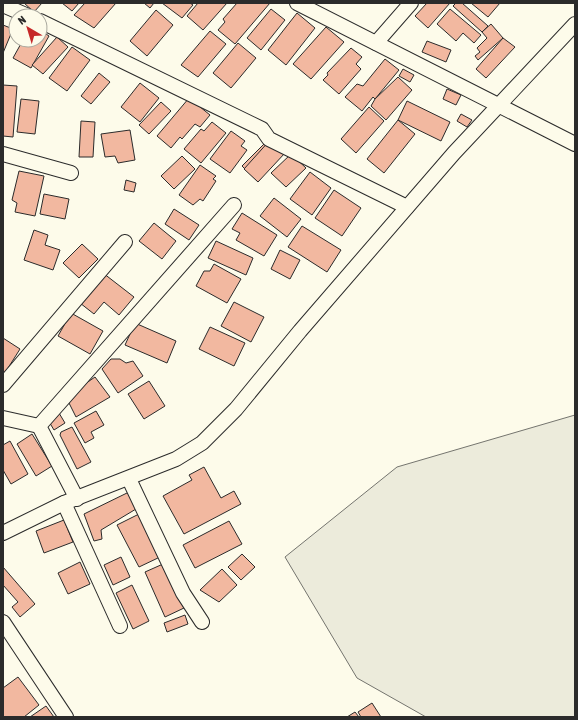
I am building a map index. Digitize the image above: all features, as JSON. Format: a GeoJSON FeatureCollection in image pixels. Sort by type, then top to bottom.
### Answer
{"type":"FeatureCollection","features":[{"type":"Feature","properties":{"kind":"street"},"geometry":{"type":"LineString","coordinates":[[297,3],[575,144]]}},
{"type":"Feature","properties":{"kind":"street"},"geometry":{"type":"LineString","coordinates":[[376,43],[411,3]]}},
{"type":"Feature","properties":{"kind":"street"},"geometry":{"type":"LineString","coordinates":[[3,533],[70,501],[176,460],[202,443],[236,409],[300,331],[498,105],[575,24]]}},
{"type":"Feature","properties":{"kind":"street"},"geometry":{"type":"LineString","coordinates":[[48,25],[262,129],[269,139],[408,207]]}},
{"type":"Feature","properties":{"kind":"street"},"geometry":{"type":"LineString","coordinates":[[3,154],[71,173]]}},
{"type":"Feature","properties":{"kind":"street"},"geometry":{"type":"LineString","coordinates":[[39,426],[234,205]]}},
{"type":"Feature","properties":{"kind":"street"},"geometry":{"type":"LineString","coordinates":[[3,385],[126,242]]}},
{"type":"Feature","properties":{"kind":"street"},"geometry":{"type":"LineString","coordinates":[[3,418],[39,426]]}},
{"type":"Feature","properties":{"kind":"street"},"geometry":{"type":"LineString","coordinates":[[39,426],[120,626]]}},
{"type":"Feature","properties":{"kind":"street"},"geometry":{"type":"LineString","coordinates":[[129,479],[183,593],[202,622]]}},
{"type":"Feature","properties":{"kind":"street"},"geometry":{"type":"LineString","coordinates":[[3,622],[66,717]]}},
{"type":"Feature","properties":{"kind":"shaded area"},"geometry":{"type":"Polygon","coordinates":[[[575,415],[575,717],[426,717],[357,678],[285,557],[397,467],[575,415]]]}},
{"type":"Feature","properties":{"kind":"building"},"geometry":{"type":"Polygon","coordinates":[[[24,3],[42,3],[38,8],[30,8],[24,3]]]}},
{"type":"Feature","properties":{"kind":"building"},"geometry":{"type":"Polygon","coordinates":[[[62,3],[79,3],[72,11],[62,3]]]}},
{"type":"Feature","properties":{"kind":"building"},"geometry":{"type":"Polygon","coordinates":[[[85,3],[116,3],[94,28],[74,15],[85,3]]]}},
{"type":"Feature","properties":{"kind":"building"},"geometry":{"type":"Polygon","coordinates":[[[144,3],[154,3],[150,8],[144,3]]]}},
{"type":"Feature","properties":{"kind":"building"},"geometry":{"type":"Polygon","coordinates":[[[162,3],[190,3],[193,5],[182,18],[162,3]]]}},
{"type":"Feature","properties":{"kind":"building"},"geometry":{"type":"Polygon","coordinates":[[[198,3],[227,3],[203,30],[187,16],[198,3]]]}},
{"type":"Feature","properties":{"kind":"building"},"geometry":{"type":"Polygon","coordinates":[[[237,3],[270,3],[235,44],[218,30],[225,22],[223,19],[237,3]]]}},
{"type":"Feature","properties":{"kind":"building"},"geometry":{"type":"Polygon","coordinates":[[[427,3],[450,3],[428,28],[415,16],[427,3]]]}},
{"type":"Feature","properties":{"kind":"building"},"geometry":{"type":"Polygon","coordinates":[[[456,3],[462,3],[488,26],[482,32],[453,6],[456,3]]]}},
{"type":"Feature","properties":{"kind":"building"},"geometry":{"type":"Polygon","coordinates":[[[471,3],[500,3],[488,17],[471,3]]]}},
{"type":"Feature","properties":{"kind":"building"},"geometry":{"type":"Polygon","coordinates":[[[271,9],[285,20],[261,50],[247,38],[271,9]]]}},
{"type":"Feature","properties":{"kind":"building"},"geometry":{"type":"Polygon","coordinates":[[[450,9],[481,35],[474,43],[463,33],[456,41],[437,24],[450,9]]]}},
{"type":"Feature","properties":{"kind":"building"},"geometry":{"type":"Polygon","coordinates":[[[156,10],[173,25],[147,56],[130,41],[156,10]]]}},
{"type":"Feature","properties":{"kind":"building"},"geometry":{"type":"Polygon","coordinates":[[[297,13],[315,28],[286,65],[268,50],[297,13]]]}},
{"type":"Feature","properties":{"kind":"building"},"geometry":{"type":"Polygon","coordinates":[[[491,24],[503,38],[478,60],[475,56],[480,52],[477,48],[487,38],[482,32],[491,24]]]}},
{"type":"Feature","properties":{"kind":"building"},"geometry":{"type":"Polygon","coordinates":[[[3,25],[8,27],[8,41],[3,53],[3,25]]]}},
{"type":"Feature","properties":{"kind":"building"},"geometry":{"type":"Polygon","coordinates":[[[326,27],[344,42],[311,79],[293,64],[326,27]]]}},
{"type":"Feature","properties":{"kind":"building"},"geometry":{"type":"Polygon","coordinates":[[[210,31],[226,44],[198,77],[181,65],[210,31]]]}},
{"type":"Feature","properties":{"kind":"building"},"geometry":{"type":"Polygon","coordinates":[[[57,37],[68,47],[43,74],[32,65],[57,37]]]}},
{"type":"Feature","properties":{"kind":"building"},"geometry":{"type":"Polygon","coordinates":[[[503,38],[515,47],[486,78],[476,69],[503,38]]]}},
{"type":"Feature","properties":{"kind":"building"},"geometry":{"type":"Polygon","coordinates":[[[427,41],[451,50],[446,62],[422,52],[427,41]]]}},
{"type":"Feature","properties":{"kind":"building"},"geometry":{"type":"Polygon","coordinates":[[[238,43],[256,58],[231,88],[213,73],[238,43]]]}},
{"type":"Feature","properties":{"kind":"building"},"geometry":{"type":"Polygon","coordinates":[[[72,47],[90,60],[67,91],[49,78],[72,47]]]}},
{"type":"Feature","properties":{"kind":"building"},"geometry":{"type":"Polygon","coordinates":[[[19,48],[42,48],[31,68],[13,58],[19,48]]]}},
{"type":"Feature","properties":{"kind":"building"},"geometry":{"type":"Polygon","coordinates":[[[351,48],[362,57],[356,64],[361,69],[339,94],[323,80],[328,75],[327,73],[351,48]]]}},
{"type":"Feature","properties":{"kind":"building"},"geometry":{"type":"Polygon","coordinates":[[[385,59],[399,70],[375,99],[373,97],[362,111],[345,97],[357,84],[363,86],[385,59]]]}},
{"type":"Feature","properties":{"kind":"building"},"geometry":{"type":"Polygon","coordinates":[[[403,69],[414,75],[410,82],[399,76],[403,69]]]}},
{"type":"Feature","properties":{"kind":"building"},"geometry":{"type":"Polygon","coordinates":[[[99,73],[110,82],[91,104],[81,96],[99,73]]]}},
{"type":"Feature","properties":{"kind":"building"},"geometry":{"type":"Polygon","coordinates":[[[398,77],[412,90],[386,120],[371,106],[375,99],[398,77]]]}},
{"type":"Feature","properties":{"kind":"building"},"geometry":{"type":"Polygon","coordinates":[[[140,83],[159,98],[140,122],[121,107],[140,83]]]}},
{"type":"Feature","properties":{"kind":"building"},"geometry":{"type":"Polygon","coordinates":[[[3,85],[17,86],[13,137],[3,136],[3,85]]]}},
{"type":"Feature","properties":{"kind":"building"},"geometry":{"type":"Polygon","coordinates":[[[447,89],[461,95],[456,105],[443,99],[447,89]]]}},
{"type":"Feature","properties":{"kind":"building"},"geometry":{"type":"Polygon","coordinates":[[[189,98],[210,115],[200,127],[195,124],[182,139],[180,137],[171,148],[157,136],[189,98]]]}},
{"type":"Feature","properties":{"kind":"building"},"geometry":{"type":"Polygon","coordinates":[[[21,99],[39,101],[35,134],[17,132],[21,99]]]}},
{"type":"Feature","properties":{"kind":"building"},"geometry":{"type":"Polygon","coordinates":[[[407,101],[450,122],[441,141],[398,120],[407,101]]]}},
{"type":"Feature","properties":{"kind":"building"},"geometry":{"type":"Polygon","coordinates":[[[161,102],[171,111],[149,134],[139,125],[161,102]]]}},
{"type":"Feature","properties":{"kind":"building"},"geometry":{"type":"Polygon","coordinates":[[[369,107],[384,121],[356,153],[341,139],[369,107]]]}},
{"type":"Feature","properties":{"kind":"building"},"geometry":{"type":"Polygon","coordinates":[[[461,114],[472,120],[467,127],[457,121],[461,114]]]}},
{"type":"Feature","properties":{"kind":"building"},"geometry":{"type":"Polygon","coordinates":[[[398,120],[415,134],[384,173],[367,159],[398,120]]]}},
{"type":"Feature","properties":{"kind":"building"},"geometry":{"type":"Polygon","coordinates":[[[81,121],[95,122],[93,157],[79,157],[81,121]]]}},
{"type":"Feature","properties":{"kind":"building"},"geometry":{"type":"Polygon","coordinates":[[[212,122],[226,133],[201,163],[184,149],[201,129],[204,131],[212,122]]]}},
{"type":"Feature","properties":{"kind":"building"},"geometry":{"type":"Polygon","coordinates":[[[130,130],[135,160],[118,163],[115,156],[105,157],[101,134],[130,130]]]}},
{"type":"Feature","properties":{"kind":"building"},"geometry":{"type":"Polygon","coordinates":[[[231,131],[245,141],[241,146],[247,150],[230,173],[210,159],[231,131]]]}},
{"type":"Feature","properties":{"kind":"building"},"geometry":{"type":"Polygon","coordinates":[[[269,139],[285,152],[257,181],[242,166],[269,139]]]}},
{"type":"Feature","properties":{"kind":"building"},"geometry":{"type":"Polygon","coordinates":[[[271,139],[285,153],[258,182],[244,169],[271,139]]]}},
{"type":"Feature","properties":{"kind":"building"},"geometry":{"type":"Polygon","coordinates":[[[291,154],[306,168],[286,187],[271,173],[291,154]]]}},
{"type":"Feature","properties":{"kind":"building"},"geometry":{"type":"Polygon","coordinates":[[[182,156],[195,169],[174,189],[161,176],[182,156]]]}},
{"type":"Feature","properties":{"kind":"building"},"geometry":{"type":"Polygon","coordinates":[[[200,165],[216,176],[213,179],[216,181],[203,201],[200,199],[193,205],[179,195],[200,165]]]}},
{"type":"Feature","properties":{"kind":"building"},"geometry":{"type":"Polygon","coordinates":[[[19,171],[44,176],[35,216],[15,212],[17,203],[12,200],[19,171]]]}},
{"type":"Feature","properties":{"kind":"building"},"geometry":{"type":"Polygon","coordinates":[[[310,172],[331,188],[312,215],[290,199],[310,172]]]}},
{"type":"Feature","properties":{"kind":"building"},"geometry":{"type":"Polygon","coordinates":[[[126,180],[136,183],[134,192],[124,190],[126,180]]]}},
{"type":"Feature","properties":{"kind":"building"},"geometry":{"type":"Polygon","coordinates":[[[334,190],[361,208],[342,236],[315,218],[334,190]]]}},
{"type":"Feature","properties":{"kind":"building"},"geometry":{"type":"Polygon","coordinates":[[[44,194],[69,199],[65,219],[40,214],[44,194]]]}},
{"type":"Feature","properties":{"kind":"building"},"geometry":{"type":"Polygon","coordinates":[[[274,198],[301,219],[287,237],[260,216],[274,198]]]}},
{"type":"Feature","properties":{"kind":"building"},"geometry":{"type":"Polygon","coordinates":[[[174,209],[199,225],[189,240],[165,224],[174,209]]]}},
{"type":"Feature","properties":{"kind":"building"},"geometry":{"type":"Polygon","coordinates":[[[242,213],[277,235],[264,256],[236,240],[240,233],[232,229],[242,213]]]}},
{"type":"Feature","properties":{"kind":"building"},"geometry":{"type":"Polygon","coordinates":[[[154,223],[176,241],[162,259],[139,241],[154,223]]]}},
{"type":"Feature","properties":{"kind":"building"},"geometry":{"type":"Polygon","coordinates":[[[302,226],[341,250],[327,272],[288,247],[302,226]]]}},
{"type":"Feature","properties":{"kind":"building"},"geometry":{"type":"Polygon","coordinates":[[[34,230],[48,235],[45,245],[60,250],[53,270],[24,260],[34,230]]]}},
{"type":"Feature","properties":{"kind":"building"},"geometry":{"type":"Polygon","coordinates":[[[216,241],[253,258],[246,275],[208,258],[216,241]]]}},
{"type":"Feature","properties":{"kind":"building"},"geometry":{"type":"Polygon","coordinates":[[[82,244],[98,259],[79,278],[63,263],[82,244]]]}},
{"type":"Feature","properties":{"kind":"building"},"geometry":{"type":"Polygon","coordinates":[[[280,250],[300,260],[290,279],[271,269],[280,250]]]}},
{"type":"Feature","properties":{"kind":"building"},"geometry":{"type":"Polygon","coordinates":[[[214,264],[241,279],[227,303],[196,286],[204,271],[210,271],[214,264]]]}},
{"type":"Feature","properties":{"kind":"building"},"geometry":{"type":"Polygon","coordinates":[[[103,273],[134,297],[119,315],[104,302],[94,314],[80,303],[103,273]]]}},
{"type":"Feature","properties":{"kind":"building"},"geometry":{"type":"Polygon","coordinates":[[[234,302],[264,317],[251,342],[221,326],[234,302]]]}},
{"type":"Feature","properties":{"kind":"building"},"geometry":{"type":"Polygon","coordinates":[[[71,313],[103,331],[90,354],[58,336],[71,313]]]}},
{"type":"Feature","properties":{"kind":"building"},"geometry":{"type":"Polygon","coordinates":[[[135,323],[176,341],[167,363],[125,345],[135,323]]]}},
{"type":"Feature","properties":{"kind":"building"},"geometry":{"type":"Polygon","coordinates":[[[210,327],[245,343],[234,366],[199,349],[210,327]]]}},
{"type":"Feature","properties":{"kind":"building"},"geometry":{"type":"Polygon","coordinates":[[[3,338],[20,349],[3,376],[3,338]]]}},
{"type":"Feature","properties":{"kind":"building"},"geometry":{"type":"Polygon","coordinates":[[[111,359],[120,359],[126,363],[133,361],[143,376],[118,393],[102,369],[111,359]]]}},
{"type":"Feature","properties":{"kind":"building"},"geometry":{"type":"Polygon","coordinates":[[[95,377],[110,397],[76,417],[66,397],[95,377]]]}},
{"type":"Feature","properties":{"kind":"building"},"geometry":{"type":"Polygon","coordinates":[[[149,381],[165,406],[144,419],[128,394],[149,381]]]}},
{"type":"Feature","properties":{"kind":"building"},"geometry":{"type":"Polygon","coordinates":[[[96,411],[104,425],[91,432],[94,438],[85,443],[74,423],[96,411]]]}},
{"type":"Feature","properties":{"kind":"building"},"geometry":{"type":"Polygon","coordinates":[[[59,413],[65,423],[54,430],[48,420],[59,413]]]}},
{"type":"Feature","properties":{"kind":"building"},"geometry":{"type":"Polygon","coordinates":[[[72,427],[91,462],[77,469],[60,435],[61,432],[72,427]]]}},
{"type":"Feature","properties":{"kind":"building"},"geometry":{"type":"Polygon","coordinates":[[[32,434],[52,466],[36,476],[17,444],[32,434]]]}},
{"type":"Feature","properties":{"kind":"building"},"geometry":{"type":"Polygon","coordinates":[[[10,441],[28,474],[11,484],[3,470],[3,445],[10,441]]]}},
{"type":"Feature","properties":{"kind":"building"},"geometry":{"type":"Polygon","coordinates":[[[204,467],[221,498],[234,491],[241,504],[184,534],[163,496],[192,480],[189,475],[204,467]]]}},
{"type":"Feature","properties":{"kind":"building"},"geometry":{"type":"Polygon","coordinates":[[[129,492],[136,509],[101,530],[102,539],[94,541],[84,514],[129,492]]]}},
{"type":"Feature","properties":{"kind":"building"},"geometry":{"type":"Polygon","coordinates":[[[139,514],[160,557],[139,567],[117,525],[139,514]]]}},
{"type":"Feature","properties":{"kind":"building"},"geometry":{"type":"Polygon","coordinates":[[[64,520],[73,542],[44,553],[36,531],[64,520]]]}},
{"type":"Feature","properties":{"kind":"building"},"geometry":{"type":"Polygon","coordinates":[[[229,521],[242,544],[195,568],[183,545],[229,521]]]}},
{"type":"Feature","properties":{"kind":"building"},"geometry":{"type":"Polygon","coordinates":[[[242,554],[255,567],[241,580],[228,567],[242,554]]]}},
{"type":"Feature","properties":{"kind":"building"},"geometry":{"type":"Polygon","coordinates":[[[121,557],[130,577],[113,585],[104,565],[121,557]]]}},
{"type":"Feature","properties":{"kind":"building"},"geometry":{"type":"Polygon","coordinates":[[[80,562],[90,584],[68,594],[58,573],[80,562]]]}},
{"type":"Feature","properties":{"kind":"building"},"geometry":{"type":"Polygon","coordinates":[[[163,564],[184,608],[165,617],[145,572],[163,564]]]}},
{"type":"Feature","properties":{"kind":"building"},"geometry":{"type":"Polygon","coordinates":[[[3,567],[35,604],[20,617],[12,607],[18,602],[3,585],[3,567]]]}},
{"type":"Feature","properties":{"kind":"building"},"geometry":{"type":"Polygon","coordinates":[[[222,569],[237,585],[219,602],[200,590],[222,569]]]}},
{"type":"Feature","properties":{"kind":"building"},"geometry":{"type":"Polygon","coordinates":[[[132,585],[149,621],[133,629],[116,593],[132,585]]]}},
{"type":"Feature","properties":{"kind":"building"},"geometry":{"type":"Polygon","coordinates":[[[185,615],[188,624],[167,632],[164,623],[185,615]]]}},
{"type":"Feature","properties":{"kind":"building"},"geometry":{"type":"Polygon","coordinates":[[[18,677],[39,705],[24,717],[3,717],[3,688],[18,677]]]}},
{"type":"Feature","properties":{"kind":"building"},"geometry":{"type":"Polygon","coordinates":[[[372,703],[381,717],[361,717],[358,712],[372,703]]]}},
{"type":"Feature","properties":{"kind":"building"},"geometry":{"type":"Polygon","coordinates":[[[46,706],[54,717],[30,717],[46,706]]]}},
{"type":"Feature","properties":{"kind":"building"},"geometry":{"type":"Polygon","coordinates":[[[355,712],[359,717],[347,717],[355,712]]]}}]}
